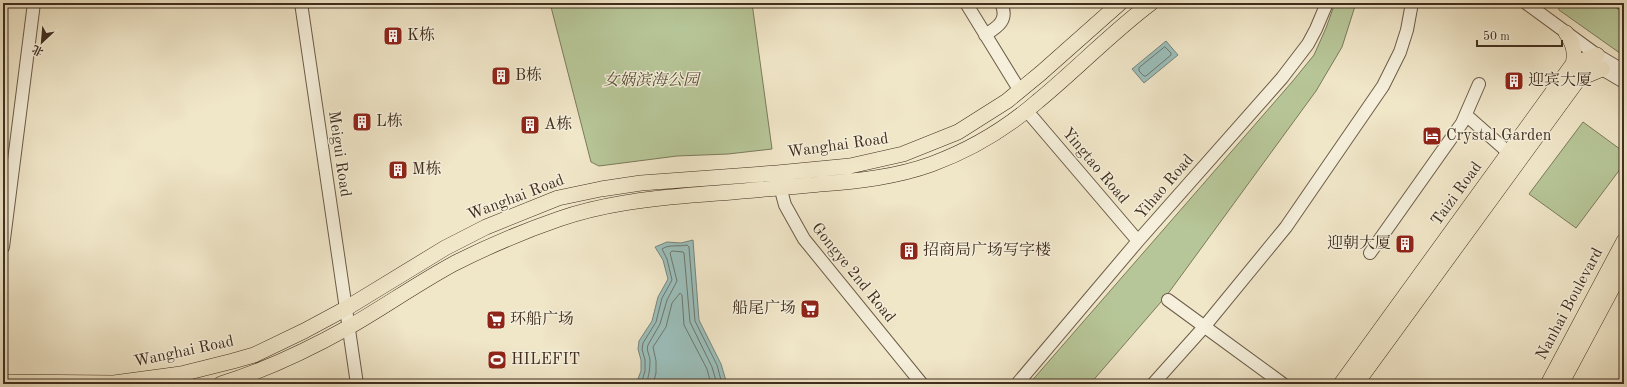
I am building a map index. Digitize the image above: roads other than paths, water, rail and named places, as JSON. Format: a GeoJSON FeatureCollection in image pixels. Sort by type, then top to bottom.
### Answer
{"type":"FeatureCollection","features":[{"type":"Feature","properties":{"kind":"main road","name":"Wanghai Road"},"geometry":{"type":"LineString","coordinates":[[3,382],[80,384],[114,383],[196,371],[254,354],[304,331],[345,309],[445,248],[486,227],[558,198],[601,189],[641,183],[850,166],[903,154],[958,132],[1020,91],[1120,3]]}},
{"type":"Feature","properties":{"kind":"main road"},"geometry":{"type":"LineString","coordinates":[[221,384],[280,362],[348,328],[423,281],[493,244],[563,218],[602,207],[655,199],[855,182],[907,172],[934,164],[987,138],[1027,111],[1109,37],[1152,3]]}},
{"type":"Feature","properties":{"kind":"main road"},"geometry":{"type":"LineString","coordinates":[[1566,33],[1572,41],[1574,49],[1573,64],[1597,55]]}},
{"type":"Feature","properties":{"kind":"main road","name":"Taizi Road"},"geometry":{"type":"LineString","coordinates":[[1356,384],[1597,55]]}},
{"type":"Feature","properties":{"kind":"main road","name":"Taizi Road"},"geometry":{"type":"LineString","coordinates":[[1341,384],[1573,64]]}},
{"type":"Feature","properties":{"kind":"main road"},"geometry":{"type":"LineString","coordinates":[[1579,79],[1602,69]]}},
{"type":"Feature","properties":{"kind":"main road","name":"Nanhai Boulevard"},"geometry":{"type":"LineString","coordinates":[[1548,384],[1624,241]]}},
{"type":"Feature","properties":{"kind":"main road","name":"Nanhai Boulevard"},"geometry":{"type":"LineString","coordinates":[[1561,384],[1624,266]]}},
{"type":"Feature","properties":{"kind":"street"},"geometry":{"type":"LineString","coordinates":[[3,247],[34,3]]}},
{"type":"Feature","properties":{"kind":"street","name":"Meigui Road"},"geometry":{"type":"LineString","coordinates":[[301,3],[357,384]]}},
{"type":"Feature","properties":{"kind":"street"},"geometry":{"type":"LineString","coordinates":[[966,3],[1020,91]]}},
{"type":"Feature","properties":{"kind":"street"},"geometry":{"type":"LineString","coordinates":[[985,36],[1001,23],[1004,14],[1004,9],[1001,3]]}},
{"type":"Feature","properties":{"kind":"street","name":"Yihao Road"},"geometry":{"type":"LineString","coordinates":[[1017,384],[1138,242],[1282,78],[1297,59],[1316,29],[1327,3]]}},
{"type":"Feature","properties":{"kind":"street"},"geometry":{"type":"LineString","coordinates":[[1153,384],[1204,327],[1286,227],[1383,86],[1400,52],[1407,30],[1412,3]]}},
{"type":"Feature","properties":{"kind":"street"},"geometry":{"type":"LineString","coordinates":[[1526,3],[1597,55],[1624,71]]}},
{"type":"Feature","properties":{"kind":"street"},"geometry":{"type":"LineString","coordinates":[[1597,55],[1602,69],[1624,82]]}},
{"type":"Feature","properties":{"kind":"street"},"geometry":{"type":"LineString","coordinates":[[1370,253],[1462,123],[1479,84]]}},
{"type":"Feature","properties":{"kind":"street","name":"Yingtao Road"},"geometry":{"type":"LineString","coordinates":[[1027,111],[1138,242]]}},
{"type":"Feature","properties":{"kind":"street"},"geometry":{"type":"LineString","coordinates":[[1466,115],[1509,153]]}},
{"type":"Feature","properties":{"kind":"street","name":"Gongye 2nd Road"},"geometry":{"type":"LineString","coordinates":[[777,173],[785,205],[804,239],[922,384]]}},
{"type":"Feature","properties":{"kind":"street"},"geometry":{"type":"LineString","coordinates":[[1168,300],[1283,384]]}},
{"type":"Feature","properties":{"kind":"water"},"geometry":{"type":"Polygon","coordinates":[[[1166,41],[1178,55],[1144,83],[1132,69],[1166,41]]]}},
{"type":"Feature","properties":{"kind":"water"},"geometry":{"type":"Polygon","coordinates":[[[693,240],[699,320],[721,364],[727,384],[636,384],[641,371],[641,360],[638,349],[639,341],[652,321],[658,297],[668,279],[663,260],[655,247],[667,242],[681,243],[693,240]]]}},
{"type":"Feature","properties":{"kind":"place","name":"K栋"},"geometry":{"type":"Point","coordinates":[393,36]}},
{"type":"Feature","properties":{"kind":"place","name":"B栋"},"geometry":{"type":"Point","coordinates":[501,76]}},
{"type":"Feature","properties":{"kind":"place","name":"迎宾大厦"},"geometry":{"type":"Point","coordinates":[1514,81]}},
{"type":"Feature","properties":{"kind":"place","name":"L栋"},"geometry":{"type":"Point","coordinates":[362,122]}},
{"type":"Feature","properties":{"kind":"place","name":"A栋"},"geometry":{"type":"Point","coordinates":[530,125]}},
{"type":"Feature","properties":{"kind":"place","name":"Crystal Garden"},"geometry":{"type":"Point","coordinates":[1432,136]}},
{"type":"Feature","properties":{"kind":"place","name":"M栋"},"geometry":{"type":"Point","coordinates":[398,170]}},
{"type":"Feature","properties":{"kind":"place","name":"迎朝大厦"},"geometry":{"type":"Point","coordinates":[1405,244]}},
{"type":"Feature","properties":{"kind":"place","name":"招商局广场写字楼"},"geometry":{"type":"Point","coordinates":[909,251]}},
{"type":"Feature","properties":{"kind":"place","name":"船尾广场"},"geometry":{"type":"Point","coordinates":[810,309]}},
{"type":"Feature","properties":{"kind":"place","name":"环船广场"},"geometry":{"type":"Point","coordinates":[496,320]}},
{"type":"Feature","properties":{"kind":"place","name":"HILEFIT"},"geometry":{"type":"Point","coordinates":[497,360]}},
{"type":"Feature","properties":{"kind":"park label","name":"女娲滨海公园"},"geometry":{"type":"Point","coordinates":[651,81]}}]}
